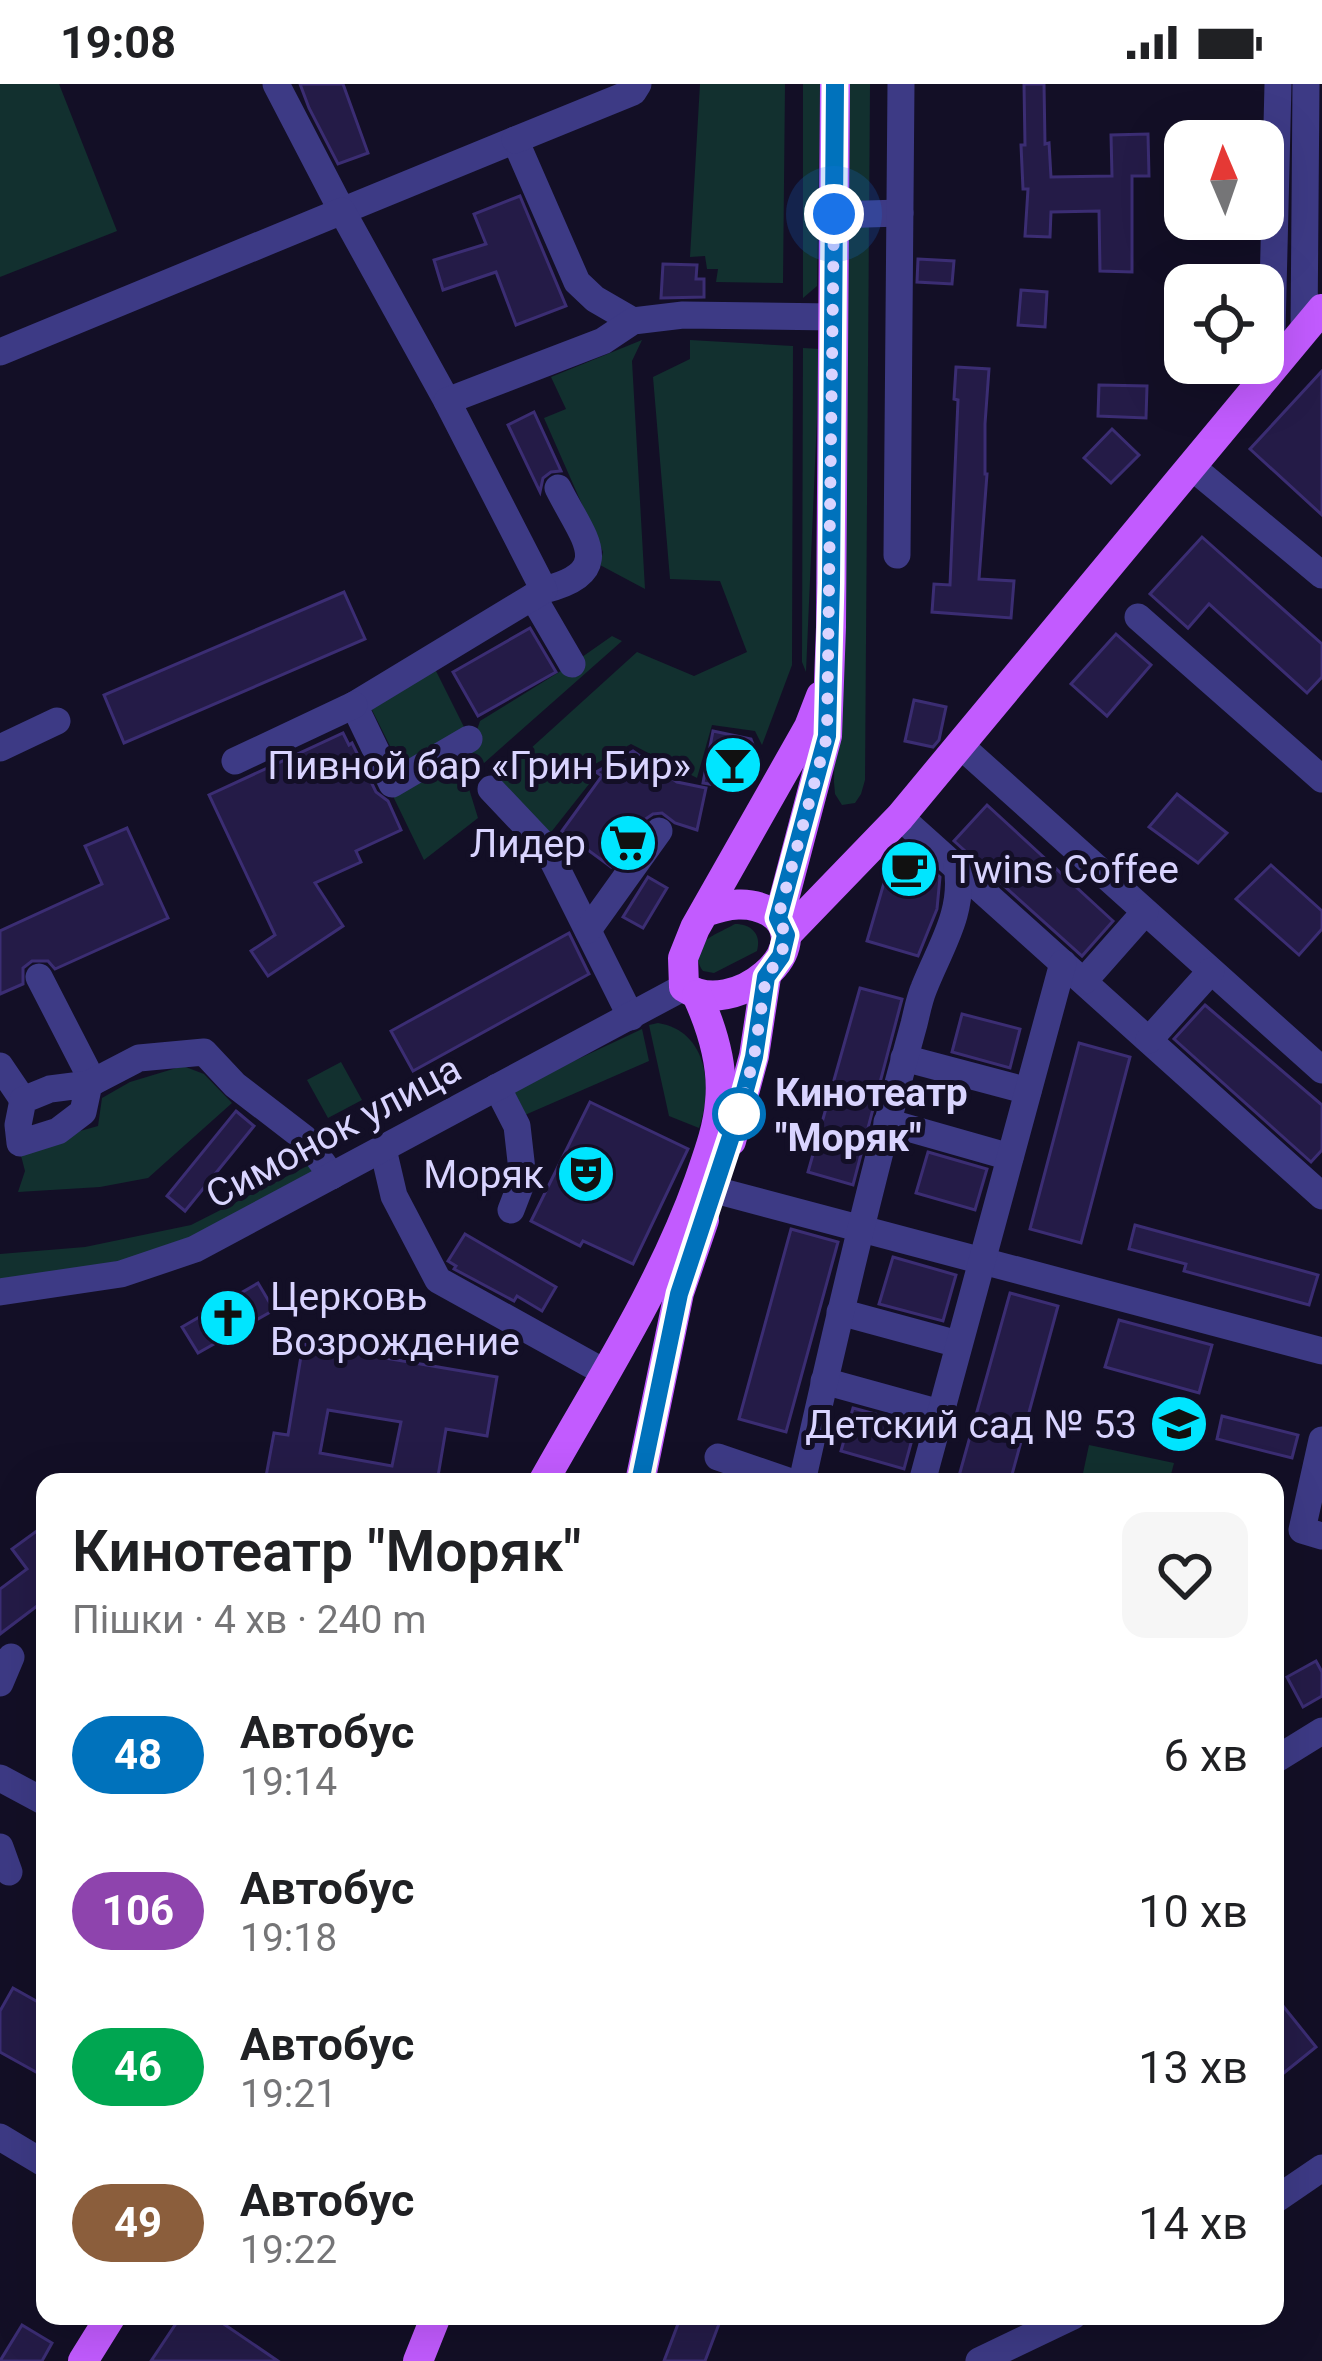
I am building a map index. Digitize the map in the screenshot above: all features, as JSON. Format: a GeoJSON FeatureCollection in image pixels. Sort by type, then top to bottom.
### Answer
{"type":"FeatureCollection","features":[{"type":"Feature","properties":{"kind":"main road"},"geometry":{"type":"LineString","coordinates":[[547,1473],[604,1372],[666,1289],[715,1190],[754,1057],[766,977],[781,956],[782,927],[827,736],[835,84]]}},
{"type":"Feature","properties":{"kind":"main road"},"geometry":{"type":"LineString","coordinates":[[1284,352],[1309,314]]}},
{"type":"Feature","properties":{"kind":"main road"},"geometry":{"type":"LineString","coordinates":[[782,927],[900,818],[1197,471],[1262,384]]}},
{"type":"Feature","properties":{"kind":"main road"},"geometry":{"type":"LineString","coordinates":[[641,1473],[666,1289],[714,1138],[721,1101],[710,1023],[682,974],[688,943],[809,728],[828,679]]}},
{"type":"Feature","properties":{"kind":"main road"},"geometry":{"type":"LineString","coordinates":[[705,912],[724,904],[760,906],[782,927]]}},
{"type":"Feature","properties":{"kind":"main road"},"geometry":{"type":"LineString","coordinates":[[691,991],[718,997],[766,977]]}},
{"type":"Feature","properties":{"kind":"main road"},"geometry":{"type":"LineString","coordinates":[[83,2361],[105,2325]]}},
{"type":"Feature","properties":{"kind":"main road"},"geometry":{"type":"LineString","coordinates":[[418,2361],[432,2325]]}},
{"type":"Feature","properties":{"kind":"street"},"geometry":{"type":"LineString","coordinates":[[275,84],[447,401],[572,664]]}},
{"type":"Feature","properties":{"kind":"street"},"geometry":{"type":"LineString","coordinates":[[0,352],[633,92],[638,84]]}},
{"type":"Feature","properties":{"kind":"street"},"geometry":{"type":"LineString","coordinates":[[897,555],[901,84]]}},
{"type":"Feature","properties":{"kind":"street"},"geometry":{"type":"LineString","coordinates":[[1274,264],[1278,84]]}},
{"type":"Feature","properties":{"kind":"street"},"geometry":{"type":"LineString","coordinates":[[1306,84],[1309,314]]}},
{"type":"Feature","properties":{"kind":"street"},"geometry":{"type":"LineString","coordinates":[[515,140],[577,282],[595,299],[633,321]]}},
{"type":"Feature","properties":{"kind":"street"},"geometry":{"type":"LineString","coordinates":[[834,214],[900,213]]}},
{"type":"Feature","properties":{"kind":"street"},"geometry":{"type":"LineString","coordinates":[[1309,314],[1322,280]]}},
{"type":"Feature","properties":{"kind":"street"},"geometry":{"type":"LineString","coordinates":[[447,401],[603,341],[633,321],[683,315],[834,317]]}},
{"type":"Feature","properties":{"kind":"street"},"geometry":{"type":"LineString","coordinates":[[1197,471],[1316,558]]}},
{"type":"Feature","properties":{"kind":"street"},"geometry":{"type":"LineString","coordinates":[[235,761],[354,705],[538,594],[578,578],[588,567],[589,556],[558,488]]}},
{"type":"Feature","properties":{"kind":"street"},"geometry":{"type":"LineString","coordinates":[[1138,617],[1322,779]]}},
{"type":"Feature","properties":{"kind":"street"},"geometry":{"type":"LineString","coordinates":[[354,705],[392,784],[470,739]]}},
{"type":"Feature","properties":{"kind":"street"},"geometry":{"type":"LineString","coordinates":[[0,748],[57,721]]}},
{"type":"Feature","properties":{"kind":"street"},"geometry":{"type":"LineString","coordinates":[[961,746],[1322,1070]]}},
{"type":"Feature","properties":{"kind":"street"},"geometry":{"type":"LineString","coordinates":[[491,789],[546,847],[632,1017]]}},
{"type":"Feature","properties":{"kind":"street"},"geometry":{"type":"LineString","coordinates":[[900,818],[1322,1196]]}},
{"type":"Feature","properties":{"kind":"street"},"geometry":{"type":"LineString","coordinates":[[588,930],[659,831]]}},
{"type":"Feature","properties":{"kind":"street"},"geometry":{"type":"LineString","coordinates":[[804,1473],[859,1229],[904,1058],[923,990],[948,938],[961,889],[957,866]]}},
{"type":"Feature","properties":{"kind":"street"},"geometry":{"type":"LineString","coordinates":[[924,1473],[1028,1091],[1074,972],[1145,912]]}},
{"type":"Feature","properties":{"kind":"street"},"geometry":{"type":"LineString","coordinates":[[1149,1040],[1211,970]]}},
{"type":"Feature","properties":{"kind":"street"},"geometry":{"type":"LineString","coordinates":[[0,1066],[23,1100],[20,1143],[58,1131],[83,1112],[91,1083],[39,977]]}},
{"type":"Feature","properties":{"kind":"street","name":"Симонок улица"},"geometry":{"type":"LineString","coordinates":[[0,1292],[121,1274],[195,1249],[632,1017],[691,991]]}},
{"type":"Feature","properties":{"kind":"street"},"geometry":{"type":"LineString","coordinates":[[23,1100],[50,1089],[91,1083],[139,1058],[204,1052],[236,1085],[304,1138],[332,1176]]}},
{"type":"Feature","properties":{"kind":"street"},"geometry":{"type":"LineString","coordinates":[[904,1058],[1028,1091]]}},
{"type":"Feature","properties":{"kind":"street"},"geometry":{"type":"LineString","coordinates":[[497,1088],[517,1126],[523,1179],[511,1210]]}},
{"type":"Feature","properties":{"kind":"street"},"geometry":{"type":"LineString","coordinates":[[887,1122],[1010,1157]]}},
{"type":"Feature","properties":{"kind":"street"},"geometry":{"type":"LineString","coordinates":[[383,1149],[394,1196],[438,1280],[604,1372]]}},
{"type":"Feature","properties":{"kind":"street"},"geometry":{"type":"LineString","coordinates":[[715,1190],[1322,1351]]}},
{"type":"Feature","properties":{"kind":"street"},"geometry":{"type":"LineString","coordinates":[[840,1312],[958,1344]]}},
{"type":"Feature","properties":{"kind":"street"},"geometry":{"type":"LineString","coordinates":[[824,1381],[940,1413]]}},
{"type":"Feature","properties":{"kind":"street"},"geometry":{"type":"LineString","coordinates":[[1322,1440],[1302,1530],[1322,1536]]}},
{"type":"Feature","properties":{"kind":"street"},"geometry":{"type":"LineString","coordinates":[[718,1457],[765,1473]]}},
{"type":"Feature","properties":{"kind":"street"},"geometry":{"type":"LineString","coordinates":[[1284,1754],[1322,1731]]}},
{"type":"Feature","properties":{"kind":"street"},"geometry":{"type":"LineString","coordinates":[[0,1778],[36,1797]]}},
{"type":"Feature","properties":{"kind":"street"},"geometry":{"type":"LineString","coordinates":[[0,2138],[36,2159]]}},
{"type":"Feature","properties":{"kind":"street"},"geometry":{"type":"LineString","coordinates":[[1284,2194],[1322,2168]]}},
{"type":"Feature","properties":{"kind":"street"},"geometry":{"type":"LineString","coordinates":[[979,2361],[1054,2325]]}},
{"type":"Feature","properties":{"kind":"green space"},"geometry":{"type":"Polygon","coordinates":[[[0,84],[59,84],[117,231],[0,277],[0,84]]]}},
{"type":"Feature","properties":{"kind":"green space"},"geometry":{"type":"Polygon","coordinates":[[[700,84],[785,84],[783,283],[716,282],[718,269],[707,269],[705,256],[690,257],[700,84]]]}},
{"type":"Feature","properties":{"kind":"green space"},"geometry":{"type":"Polygon","coordinates":[[[803,84],[820,84],[817,286],[803,298],[803,84]]]}},
{"type":"Feature","properties":{"kind":"green space"},"geometry":{"type":"Polygon","coordinates":[[[845,84],[870,84],[865,780],[855,803],[842,805],[834,782],[845,84]]]}},
{"type":"Feature","properties":{"kind":"green space"},"geometry":{"type":"Polygon","coordinates":[[[642,340],[632,361],[645,589],[600,565],[603,552],[544,418],[566,409],[551,377],[642,340]]]}},
{"type":"Feature","properties":{"kind":"green space"},"geometry":{"type":"Polygon","coordinates":[[[690,340],[793,346],[792,665],[762,745],[755,731],[712,725],[697,778],[631,744],[588,768],[593,779],[548,836],[497,779],[637,652],[694,676],[747,652],[720,581],[670,579],[653,377],[690,359],[690,340]]]}},
{"type":"Feature","properties":{"kind":"green space"},"geometry":{"type":"Polygon","coordinates":[[[803,348],[820,349],[806,672],[802,662],[803,348]]]}},
{"type":"Feature","properties":{"kind":"green space"},"geometry":{"type":"Polygon","coordinates":[[[612,636],[622,641],[466,779],[478,818],[424,860],[390,790],[473,742],[480,721],[612,636]]]}},
{"type":"Feature","properties":{"kind":"green space"},"geometry":{"type":"Polygon","coordinates":[[[435,669],[467,733],[402,770],[371,708],[435,669]]]}},
{"type":"Feature","properties":{"kind":"green space"},"geometry":{"type":"Polygon","coordinates":[[[735,924],[754,931],[757,951],[714,973],[703,971],[697,954],[700,947],[735,924]]]}},
{"type":"Feature","properties":{"kind":"green space"},"geometry":{"type":"Polygon","coordinates":[[[649,1025],[675,1028],[697,1049],[706,1096],[699,1128],[669,1116],[649,1025]]]}},
{"type":"Feature","properties":{"kind":"green space"},"geometry":{"type":"Polygon","coordinates":[[[642,1029],[649,1061],[518,1118],[508,1092],[642,1029]]]}},
{"type":"Feature","properties":{"kind":"green space"},"geometry":{"type":"Polygon","coordinates":[[[341,1062],[362,1100],[328,1118],[307,1080],[341,1062]]]}},
{"type":"Feature","properties":{"kind":"green space"},"geometry":{"type":"Polygon","coordinates":[[[183,1066],[204,1074],[232,1103],[148,1178],[100,1187],[18,1192],[25,1171],[19,1148],[98,1126],[102,1098],[130,1082],[183,1066]]]}},
{"type":"Feature","properties":{"kind":"green space"},"geometry":{"type":"Polygon","coordinates":[[[313,1163],[321,1175],[194,1244],[0,1288],[0,1254],[85,1247],[191,1225],[313,1163]]]}},
{"type":"Feature","properties":{"kind":"green space"},"geometry":{"type":"Polygon","coordinates":[[[1089,1445],[1174,1463],[1171,1473],[1083,1473],[1089,1445]]]}},
{"type":"Feature","properties":{"kind":"building"},"geometry":{"type":"Polygon","coordinates":[[[300,84],[343,84],[368,153],[338,164],[300,84]]]}},
{"type":"Feature","properties":{"kind":"building"},"geometry":{"type":"Polygon","coordinates":[[[1024,84],[1044,84],[1051,177],[1112,176],[1111,135],[1148,134],[1149,176],[1132,176],[1132,272],[1100,271],[1099,211],[1051,212],[1050,237],[1025,236],[1024,84]]]}},
{"type":"Feature","properties":{"kind":"building"},"geometry":{"type":"Polygon","coordinates":[[[520,196],[566,306],[516,325],[496,272],[443,290],[434,260],[486,244],[474,214],[520,196]]]}},
{"type":"Feature","properties":{"kind":"building"},"geometry":{"type":"Polygon","coordinates":[[[918,259],[954,261],[952,284],[917,282],[918,259]]]}},
{"type":"Feature","properties":{"kind":"building"},"geometry":{"type":"Polygon","coordinates":[[[663,264],[697,265],[696,279],[704,279],[704,297],[661,298],[663,264]]]}},
{"type":"Feature","properties":{"kind":"building"},"geometry":{"type":"Polygon","coordinates":[[[1021,290],[1047,292],[1045,327],[1018,325],[1021,290]]]}},
{"type":"Feature","properties":{"kind":"building"},"geometry":{"type":"Polygon","coordinates":[[[956,367],[989,369],[979,579],[1014,581],[1011,618],[932,612],[934,584],[950,585],[956,367]]]}},
{"type":"Feature","properties":{"kind":"building"},"geometry":{"type":"Polygon","coordinates":[[[1322,371],[1322,515],[1250,449],[1322,371]]]}},
{"type":"Feature","properties":{"kind":"building"},"geometry":{"type":"Polygon","coordinates":[[[1099,385],[1147,386],[1146,418],[1098,416],[1099,385]]]}},
{"type":"Feature","properties":{"kind":"building"},"geometry":{"type":"Polygon","coordinates":[[[534,412],[561,471],[543,478],[540,492],[508,425],[534,412]]]}},
{"type":"Feature","properties":{"kind":"building"},"geometry":{"type":"Polygon","coordinates":[[[1112,429],[1139,455],[1111,483],[1084,458],[1112,429]]]}},
{"type":"Feature","properties":{"kind":"building"},"geometry":{"type":"Polygon","coordinates":[[[1202,537],[1322,644],[1322,677],[1307,693],[1209,604],[1188,628],[1150,594],[1202,537]]]}},
{"type":"Feature","properties":{"kind":"building"},"geometry":{"type":"Polygon","coordinates":[[[344,592],[365,639],[124,743],[104,695],[344,592]]]}},
{"type":"Feature","properties":{"kind":"building"},"geometry":{"type":"Polygon","coordinates":[[[530,628],[556,672],[478,716],[453,672],[530,628]]]}},
{"type":"Feature","properties":{"kind":"building"},"geometry":{"type":"Polygon","coordinates":[[[1116,634],[1151,665],[1107,716],[1071,684],[1116,634]]]}},
{"type":"Feature","properties":{"kind":"building"},"geometry":{"type":"Polygon","coordinates":[[[914,700],[946,707],[933,747],[905,741],[914,700]]]}},
{"type":"Feature","properties":{"kind":"building"},"geometry":{"type":"Polygon","coordinates":[[[713,731],[751,739],[755,750],[728,787],[703,783],[713,731]]]}},
{"type":"Feature","properties":{"kind":"building"},"geometry":{"type":"Polygon","coordinates":[[[343,733],[376,792],[388,801],[401,830],[356,851],[361,862],[315,883],[343,926],[268,976],[251,951],[275,935],[209,795],[343,733]]]}},
{"type":"Feature","properties":{"kind":"building"},"geometry":{"type":"Polygon","coordinates":[[[633,751],[677,782],[706,788],[697,830],[662,813],[653,814],[611,867],[562,831],[602,776],[596,772],[633,751]]]}},
{"type":"Feature","properties":{"kind":"building"},"geometry":{"type":"Polygon","coordinates":[[[1177,794],[1227,833],[1198,863],[1149,827],[1177,794]]]}},
{"type":"Feature","properties":{"kind":"building"},"geometry":{"type":"Polygon","coordinates":[[[987,805],[1113,921],[1082,956],[954,841],[987,805]]]}},
{"type":"Feature","properties":{"kind":"building"},"geometry":{"type":"Polygon","coordinates":[[[127,828],[168,918],[55,969],[48,961],[32,961],[23,968],[23,984],[0,994],[0,931],[102,884],[85,846],[127,828]]]}},
{"type":"Feature","properties":{"kind":"building"},"geometry":{"type":"Polygon","coordinates":[[[909,862],[930,868],[940,877],[937,909],[918,956],[867,941],[888,869],[905,874],[909,862]]]}},
{"type":"Feature","properties":{"kind":"building"},"geometry":{"type":"Polygon","coordinates":[[[1271,865],[1322,911],[1322,929],[1299,955],[1236,899],[1271,865]]]}},
{"type":"Feature","properties":{"kind":"building"},"geometry":{"type":"Polygon","coordinates":[[[648,877],[667,888],[643,928],[623,917],[648,877]]]}},
{"type":"Feature","properties":{"kind":"building"},"geometry":{"type":"Polygon","coordinates":[[[569,933],[589,974],[413,1071],[391,1031],[569,933]]]}},
{"type":"Feature","properties":{"kind":"building"},"geometry":{"type":"Polygon","coordinates":[[[860,988],[902,999],[853,1185],[808,1172],[860,988]]]}},
{"type":"Feature","properties":{"kind":"building"},"geometry":{"type":"Polygon","coordinates":[[[1205,1005],[1322,1105],[1322,1150],[1311,1162],[1174,1039],[1205,1005]]]}},
{"type":"Feature","properties":{"kind":"building"},"geometry":{"type":"Polygon","coordinates":[[[962,1014],[1020,1029],[1010,1068],[952,1052],[962,1014]]]}},
{"type":"Feature","properties":{"kind":"building"},"geometry":{"type":"Polygon","coordinates":[[[1079,1043],[1130,1057],[1081,1243],[1030,1229],[1079,1043]]]}},
{"type":"Feature","properties":{"kind":"building"},"geometry":{"type":"Polygon","coordinates":[[[590,1102],[688,1149],[633,1264],[583,1241],[580,1246],[531,1221],[590,1102]]]}},
{"type":"Feature","properties":{"kind":"building"},"geometry":{"type":"Polygon","coordinates":[[[236,1111],[254,1126],[185,1211],[167,1196],[236,1111]]]}},
{"type":"Feature","properties":{"kind":"building"},"geometry":{"type":"Polygon","coordinates":[[[928,1152],[987,1169],[975,1210],[916,1193],[928,1152]]]}},
{"type":"Feature","properties":{"kind":"building"},"geometry":{"type":"Polygon","coordinates":[[[1135,1225],[1318,1275],[1309,1305],[1184,1271],[1186,1264],[1129,1249],[1135,1225]]]}},
{"type":"Feature","properties":{"kind":"building"},"geometry":{"type":"Polygon","coordinates":[[[791,1229],[838,1242],[786,1432],[739,1419],[791,1229]]]}},
{"type":"Feature","properties":{"kind":"building"},"geometry":{"type":"Polygon","coordinates":[[[465,1234],[556,1287],[542,1311],[454,1269],[448,1261],[465,1234]]]}},
{"type":"Feature","properties":{"kind":"building"},"geometry":{"type":"Polygon","coordinates":[[[893,1257],[956,1275],[943,1321],[879,1304],[893,1257]]]}},
{"type":"Feature","properties":{"kind":"building","name":"Церковь Возрождение"},"geometry":{"type":"Polygon","coordinates":[[[258,1283],[274,1310],[198,1353],[182,1327],[258,1283]]]}},
{"type":"Feature","properties":{"kind":"building"},"geometry":{"type":"Polygon","coordinates":[[[1010,1293],[1058,1306],[1012,1473],[960,1473],[1010,1293]]]}},
{"type":"Feature","properties":{"kind":"building"},"geometry":{"type":"Polygon","coordinates":[[[1119,1320],[1212,1345],[1199,1393],[1105,1367],[1119,1320]]]}},
{"type":"Feature","properties":{"kind":"building"},"geometry":{"type":"Polygon","coordinates":[[[303,1344],[497,1377],[487,1436],[446,1429],[439,1473],[267,1473],[274,1433],[288,1435],[303,1344]],[[328,1410],[320,1453],[392,1466],[401,1422],[328,1410]]]}},
{"type":"Feature","properties":{"kind":"building"},"geometry":{"type":"Polygon","coordinates":[[[853,1408],[916,1425],[904,1469],[841,1451],[853,1408]]]}},
{"type":"Feature","properties":{"kind":"building"},"geometry":{"type":"Polygon","coordinates":[[[1222,1416],[1298,1435],[1292,1458],[1217,1439],[1222,1416]]]}},
{"type":"Feature","properties":{"kind":"building"},"geometry":{"type":"Polygon","coordinates":[[[36,1532],[36,1607],[0,1634],[0,1589],[27,1569],[12,1549],[36,1532]]]}},
{"type":"Feature","properties":{"kind":"building"},"geometry":{"type":"Polygon","coordinates":[[[1316,1661],[1322,1672],[1322,1696],[1303,1707],[1287,1677],[1316,1661]]]}},
{"type":"Feature","properties":{"kind":"building"},"geometry":{"type":"Polygon","coordinates":[[[13,1988],[36,2001],[36,2072],[0,2052],[0,2011],[13,1988]]]}},
{"type":"Feature","properties":{"kind":"building"},"geometry":{"type":"Polygon","coordinates":[[[1284,2007],[1316,2047],[1284,2073],[1284,2007]]]}},
{"type":"Feature","properties":{"kind":"building"},"geometry":{"type":"Polygon","coordinates":[[[22,2325],[52,2343],[42,2361],[0,2361],[22,2325]]]}},
{"type":"Feature","properties":{"kind":"building"},"geometry":{"type":"Polygon","coordinates":[[[175,2325],[225,2325],[278,2361],[151,2361],[175,2325]]]}},
{"type":"Feature","properties":{"kind":"building"},"geometry":{"type":"Polygon","coordinates":[[[678,2325],[719,2325],[705,2361],[664,2361],[678,2325]]]}},
{"type":"Feature","properties":{"kind":"bus line","name":"48"},"geometry":{"type":"LineString","coordinates":[[642,1473],[679,1294],[739,1112],[754,1057],[766,977],[781,956],[786,935],[778,918],[827,736],[835,84]]}},
{"type":"Feature","properties":{"kind":"place","name":"Пивной бар «Грин Бир»"},"geometry":{"type":"Point","coordinates":[733,765]}},
{"type":"Feature","properties":{"kind":"place","name":"Лидер"},"geometry":{"type":"Point","coordinates":[628,843]}},
{"type":"Feature","properties":{"kind":"place","name":"Twins Coffee"},"geometry":{"type":"Point","coordinates":[909,869]}},
{"type":"Feature","properties":{"kind":"place","name":"Кинотеатр \"Моряк\""},"geometry":{"type":"Point","coordinates":[739,1114]}},
{"type":"Feature","properties":{"kind":"place","name":"Моряк"},"geometry":{"type":"Point","coordinates":[586,1174]}},
{"type":"Feature","properties":{"kind":"place","name":"Церковь Возрождение"},"geometry":{"type":"Point","coordinates":[228,1318]}},
{"type":"Feature","properties":{"kind":"place","name":"Детский сад № 53"},"geometry":{"type":"Point","coordinates":[1179,1424]}},
{"type":"Feature","properties":{"kind":"route"},"geometry":{"type":"LineString","coordinates":[[739,1114],[754,1057],[766,977],[781,956],[786,935],[778,918],[827,736],[834,214]]}}]}
